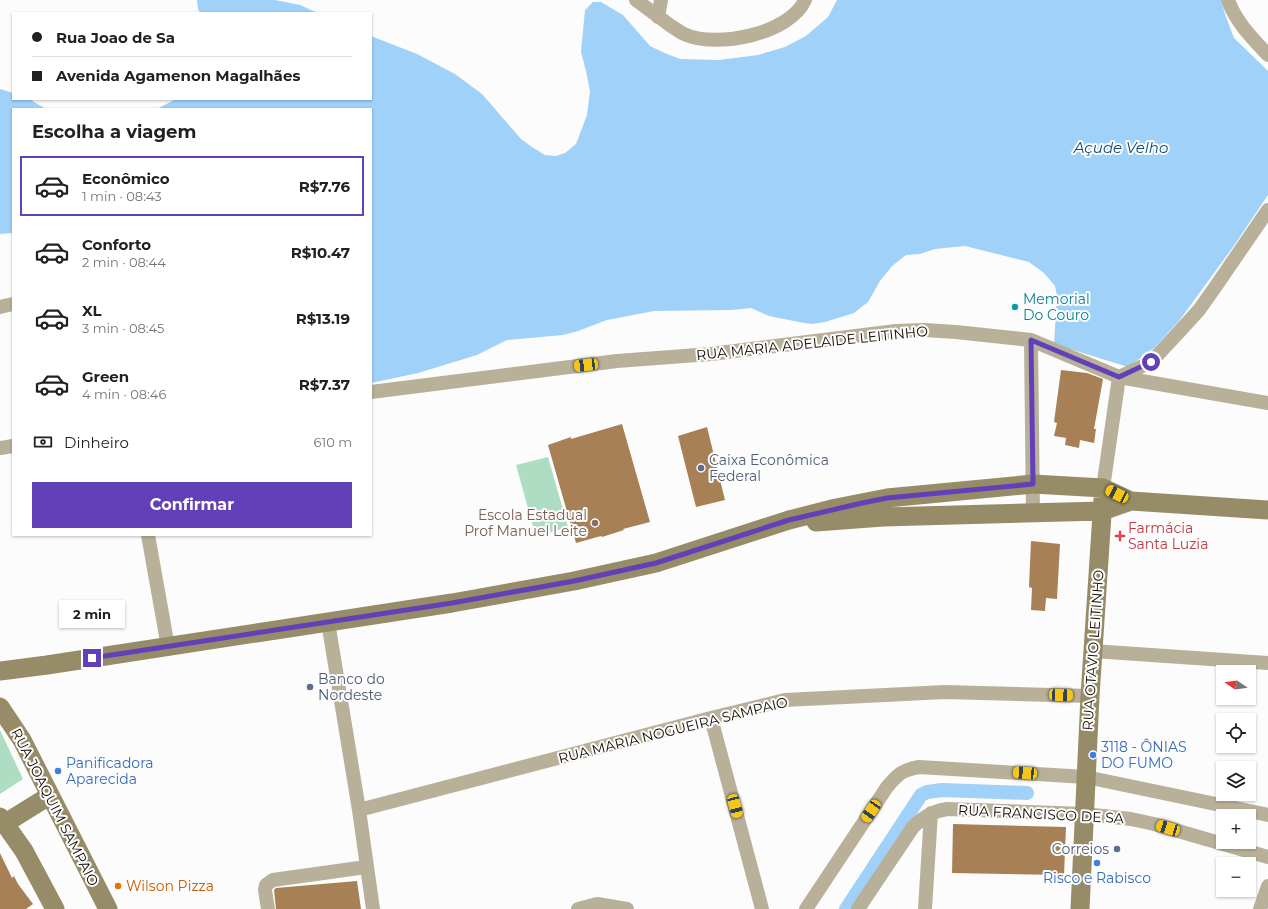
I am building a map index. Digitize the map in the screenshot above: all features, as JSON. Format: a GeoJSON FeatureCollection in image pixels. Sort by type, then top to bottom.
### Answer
{"type":"FeatureCollection","features":[{"type":"Feature","properties":{"kind":"main road"},"geometry":{"type":"LineString","coordinates":[[0,670],[47,665],[452,603],[574,581],[656,563],[789,520],[887,498],[1033,484],[1103,488],[1131,501],[1268,510]]}},
{"type":"Feature","properties":{"kind":"main road","name":"RUA OTAVIO LEITINHO"},"geometry":{"type":"LineString","coordinates":[[1080,909],[1090,696],[1103,488]]}},
{"type":"Feature","properties":{"kind":"main road"},"geometry":{"type":"LineString","coordinates":[[976,490],[979,514]]}},
{"type":"Feature","properties":{"kind":"main road"},"geometry":{"type":"LineString","coordinates":[[918,495],[924,509],[918,516]]}},
{"type":"Feature","properties":{"kind":"main road"},"geometry":{"type":"LineString","coordinates":[[771,526],[883,517],[1102,511],[1131,501]]}},
{"type":"Feature","properties":{"kind":"main road"},"geometry":{"type":"LineString","coordinates":[[0,682],[47,665]]}},
{"type":"Feature","properties":{"kind":"main road","name":"RUA JOAQUIM SAMPAIO"},"geometry":{"type":"LineString","coordinates":[[0,707],[22,740],[108,909]]}},
{"type":"Feature","properties":{"kind":"main road"},"geometry":{"type":"LineString","coordinates":[[50,796],[2,821],[24,851],[55,909]]}},
{"type":"Feature","properties":{"kind":"street"},"geometry":{"type":"LineString","coordinates":[[636,0],[683,34],[698,38],[723,40],[754,35],[777,26],[792,17],[804,3]]}},
{"type":"Feature","properties":{"kind":"street"},"geometry":{"type":"LineString","coordinates":[[658,17],[662,0]]}},
{"type":"Feature","properties":{"kind":"street"},"geometry":{"type":"LineString","coordinates":[[1228,0],[1233,13],[1239,22],[1268,55]]}},
{"type":"Feature","properties":{"kind":"street"},"geometry":{"type":"LineString","coordinates":[[1103,488],[1119,377],[1151,362],[1199,310],[1268,210]]}},
{"type":"Feature","properties":{"kind":"street"},"geometry":{"type":"LineString","coordinates":[[0,307],[12,304]]}},
{"type":"Feature","properties":{"kind":"street","name":"RUA MARIA ADELAIDE LEITINHO"},"geometry":{"type":"LineString","coordinates":[[372,392],[617,361],[710,354],[896,331],[925,330],[1031,340],[1119,377],[1268,403]]}},
{"type":"Feature","properties":{"kind":"street"},"geometry":{"type":"LineString","coordinates":[[1031,340],[1033,513]]}},
{"type":"Feature","properties":{"kind":"street"},"geometry":{"type":"LineString","coordinates":[[0,448],[12,446]]}},
{"type":"Feature","properties":{"kind":"street"},"geometry":{"type":"LineString","coordinates":[[148,536],[168,647]]}},
{"type":"Feature","properties":{"kind":"street"},"geometry":{"type":"LineString","coordinates":[[328,622],[359,810],[373,909]]}},
{"type":"Feature","properties":{"kind":"street"},"geometry":{"type":"LineString","coordinates":[[1093,651],[1268,663]]}},
{"type":"Feature","properties":{"kind":"street","name":"RUA MARIA NOGUEIRA SAMPAIO"},"geometry":{"type":"LineString","coordinates":[[359,810],[785,700],[945,692],[1090,696]]}},
{"type":"Feature","properties":{"kind":"street"},"geometry":{"type":"LineString","coordinates":[[711,718],[762,909]]}},
{"type":"Feature","properties":{"kind":"street"},"geometry":{"type":"LineString","coordinates":[[806,909],[887,787],[897,775],[907,769],[919,767],[1086,777],[1268,815]]}},
{"type":"Feature","properties":{"kind":"street","name":"RUA FRANCISCO DE SA"},"geometry":{"type":"LineString","coordinates":[[858,909],[913,827],[919,820],[937,810],[947,809],[1114,816],[1154,824],[1268,857]]}},
{"type":"Feature","properties":{"kind":"street"},"geometry":{"type":"LineString","coordinates":[[925,909],[931,813]]}},
{"type":"Feature","properties":{"kind":"street"},"geometry":{"type":"LineString","coordinates":[[268,909],[265,890],[266,885],[273,880],[366,867]]}},
{"type":"Feature","properties":{"kind":"street"},"geometry":{"type":"LineString","coordinates":[[1260,909],[1268,886]]}},
{"type":"Feature","properties":{"kind":"street"},"geometry":{"type":"LineString","coordinates":[[578,909],[598,907],[627,909]]}},
{"type":"Feature","properties":{"kind":"green space"},"geometry":{"type":"Polygon","coordinates":[[[548,457],[568,527],[536,537],[516,465],[548,457]]]}},
{"type":"Feature","properties":{"kind":"green space"},"geometry":{"type":"Polygon","coordinates":[[[0,730],[23,779],[0,794],[0,730]]]}},
{"type":"Feature","properties":{"kind":"water"},"geometry":{"type":"Polygon","coordinates":[[[197,0],[275,0],[300,5],[316,12],[200,12],[197,0]]]}},
{"type":"Feature","properties":{"kind":"water","name":"Açude Velho"},"geometry":{"type":"Polygon","coordinates":[[[837,0],[1221,0],[1234,38],[1268,71],[1268,195],[1233,247],[1179,321],[1154,348],[1128,367],[1054,344],[1057,296],[1055,286],[1044,273],[1029,262],[965,246],[935,249],[920,254],[906,255],[892,266],[880,281],[868,302],[854,313],[825,322],[812,324],[804,323],[769,316],[751,308],[732,310],[654,311],[607,320],[563,335],[507,340],[477,355],[418,373],[372,383],[372,108],[159,108],[174,100],[372,100],[372,36],[417,54],[455,74],[482,94],[521,139],[545,155],[556,156],[565,153],[576,144],[587,115],[590,91],[581,52],[585,10],[593,2],[601,2],[623,15],[650,46],[680,59],[719,60],[758,55],[785,47],[806,36],[828,17],[837,0]]]}},
{"type":"Feature","properties":{"kind":"water"},"geometry":{"type":"Polygon","coordinates":[[[0,89],[12,93],[12,100],[31,100],[44,108],[12,108],[12,233],[0,234],[0,89]]]}},
{"type":"Feature","properties":{"kind":"building"},"geometry":{"type":"Polygon","coordinates":[[[1061,370],[1087,373],[1103,379],[1094,429],[1096,429],[1094,443],[1080,440],[1079,448],[1065,445],[1066,438],[1054,436],[1057,423],[1054,422],[1061,370]]]}},
{"type":"Feature","properties":{"kind":"building"},"geometry":{"type":"Polygon","coordinates":[[[622,424],[650,522],[623,529],[624,530],[602,537],[576,543],[548,445],[571,437],[571,439],[622,424]]]}},
{"type":"Feature","properties":{"kind":"building","name":"Caixa Econômica Federal"},"geometry":{"type":"Polygon","coordinates":[[[707,427],[725,500],[696,507],[678,436],[707,427]]]}},
{"type":"Feature","properties":{"kind":"building"},"geometry":{"type":"Polygon","coordinates":[[[1031,541],[1060,544],[1057,599],[1046,598],[1045,611],[1031,610],[1032,588],[1029,587],[1031,541]]]}},
{"type":"Feature","properties":{"kind":"building"},"geometry":{"type":"Polygon","coordinates":[[[953,824],[1066,827],[1064,875],[952,873],[953,824]]]}},
{"type":"Feature","properties":{"kind":"building"},"geometry":{"type":"Polygon","coordinates":[[[0,853],[12,878],[14,876],[33,904],[26,909],[0,909],[0,853]]]}},
{"type":"Feature","properties":{"kind":"building"},"geometry":{"type":"Polygon","coordinates":[[[357,881],[361,909],[276,909],[274,890],[276,888],[357,881]]]}},
{"type":"Feature","properties":{"kind":"waterway"},"geometry":{"type":"LineString","coordinates":[[846,909],[921,795],[927,792],[942,790],[1027,793]]}},
{"type":"Feature","properties":{"kind":"place","name":"Memorial Do Couro"},"geometry":{"type":"Point","coordinates":[1015,307]}},
{"type":"Feature","properties":{"kind":"place","name":"Caixa Econômica Federal"},"geometry":{"type":"Point","coordinates":[701,468]}},
{"type":"Feature","properties":{"kind":"place","name":"Escola Estadual Prof Manuel Leite"},"geometry":{"type":"Point","coordinates":[595,523]}},
{"type":"Feature","properties":{"kind":"place","name":"Farmácia Santa Luzia"},"geometry":{"type":"Point","coordinates":[1120,536]}},
{"type":"Feature","properties":{"kind":"place","name":"Banco do Nordeste"},"geometry":{"type":"Point","coordinates":[310,687]}},
{"type":"Feature","properties":{"kind":"place","name":"3118 - ÔNIAS DO FUMO"},"geometry":{"type":"Point","coordinates":[1093,755]}},
{"type":"Feature","properties":{"kind":"place","name":"Panificadora Aparecida"},"geometry":{"type":"Point","coordinates":[58,771]}},
{"type":"Feature","properties":{"kind":"place","name":"Correios"},"geometry":{"type":"Point","coordinates":[1117,849]}},
{"type":"Feature","properties":{"kind":"place","name":"Risco e Rabisco"},"geometry":{"type":"Point","coordinates":[1097,863]}},
{"type":"Feature","properties":{"kind":"place","name":"Wilson Pizza"},"geometry":{"type":"Point","coordinates":[118,886]}},
{"type":"Feature","properties":{"kind":"route"},"geometry":{"type":"LineString","coordinates":[[92,658],[452,603],[574,581],[656,563],[789,520],[836,508],[887,498],[1033,484],[1031,340],[1119,377],[1151,362]]}}]}
